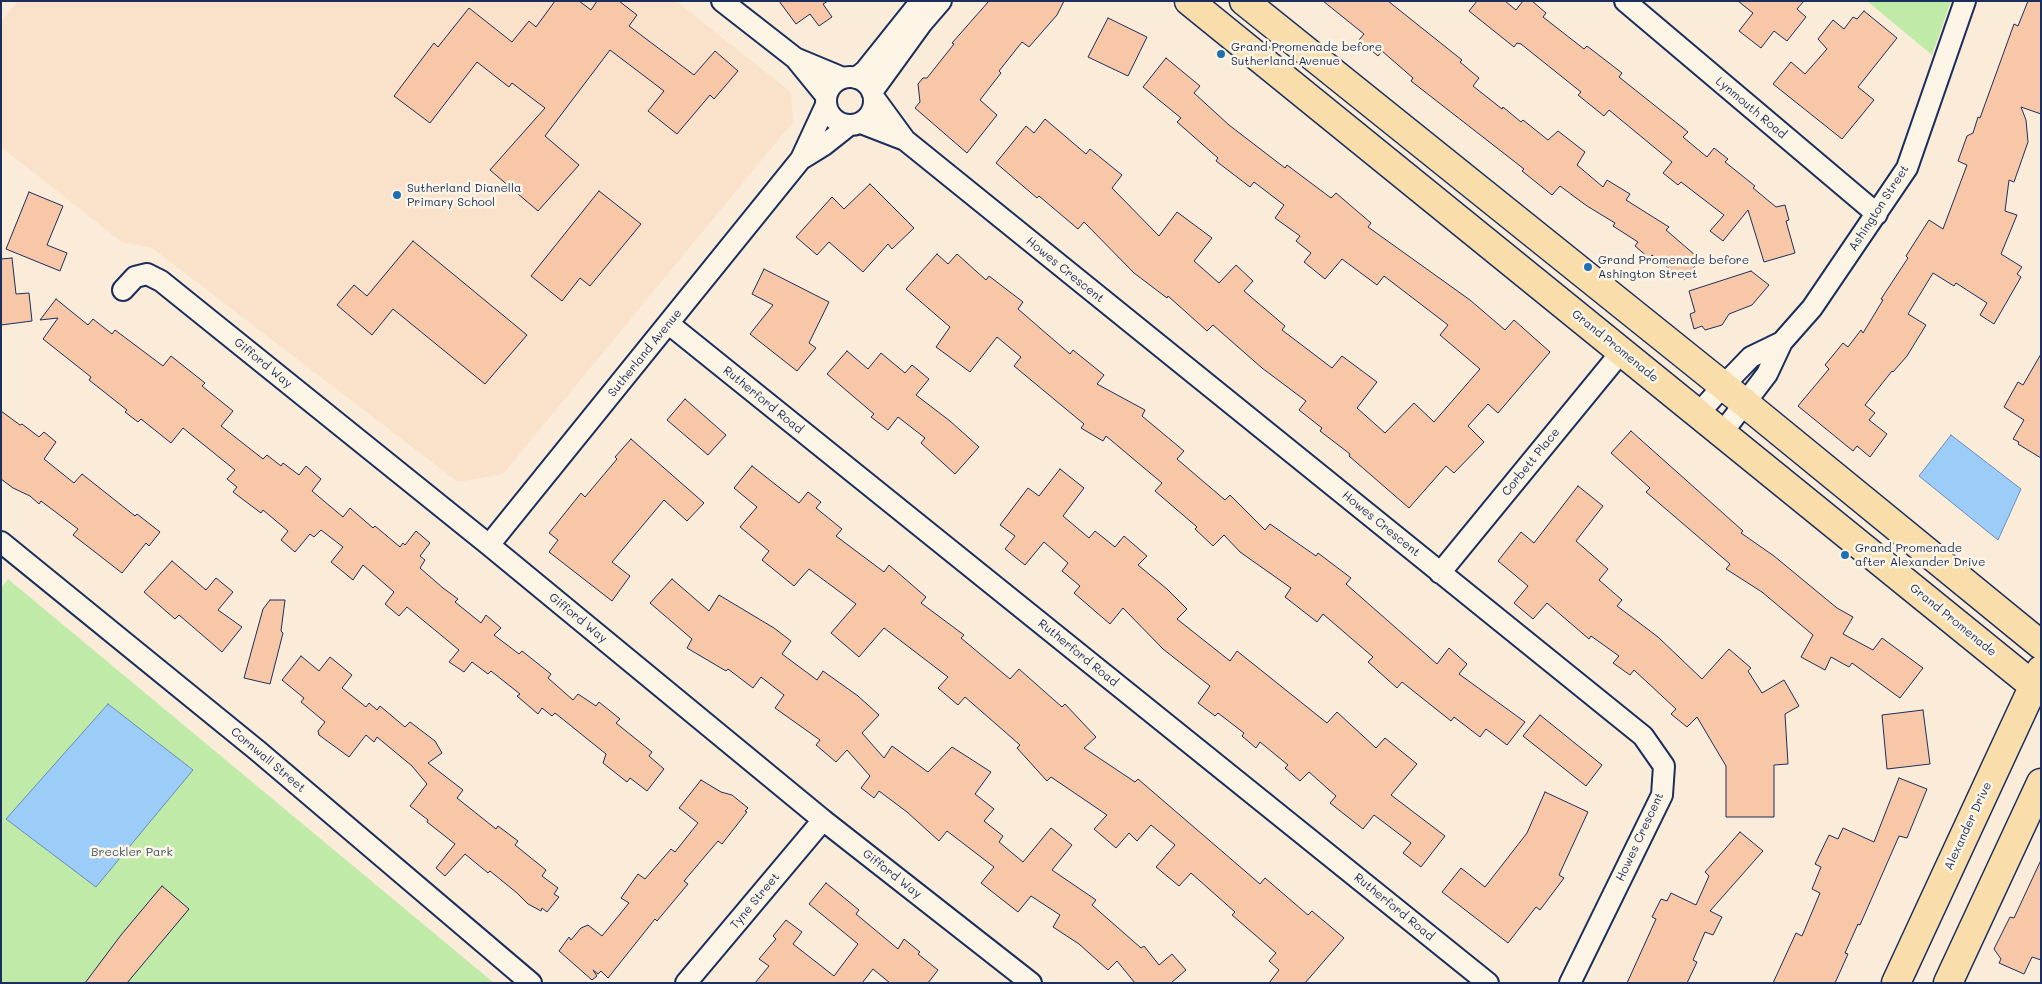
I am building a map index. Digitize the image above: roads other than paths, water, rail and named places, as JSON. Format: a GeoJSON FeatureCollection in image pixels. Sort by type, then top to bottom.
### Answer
{"type":"FeatureCollection","features":[{"type":"Feature","properties":{"kind":"main road","name":"Grand Promenade"},"geometry":{"type":"LineString","coordinates":[[1190,1],[1722,433],[2038,682]]}},
{"type":"Feature","properties":{"kind":"main road"},"geometry":{"type":"LineString","coordinates":[[1244,1],[1746,404],[2041,645]]}},
{"type":"Feature","properties":{"kind":"main road"},"geometry":{"type":"LineString","coordinates":[[1254,54],[1277,28]]}},
{"type":"Feature","properties":{"kind":"main road","name":"Alexander Drive"},"geometry":{"type":"LineString","coordinates":[[1896,983],[2038,682]]}},
{"type":"Feature","properties":{"kind":"main road"},"geometry":{"type":"LineString","coordinates":[[1948,983],[2041,783]]}},
{"type":"Feature","properties":{"kind":"street"},"geometry":{"type":"LineString","coordinates":[[722,1],[795,58],[826,100],[834,119],[855,124],[871,115],[874,95],[922,23],[941,1]]}},
{"type":"Feature","properties":{"kind":"street"},"geometry":{"type":"LineString","coordinates":[[826,100],[830,88],[865,71],[921,1]]}},
{"type":"Feature","properties":{"kind":"street","name":"Lynmouth Road"},"geometry":{"type":"LineString","coordinates":[[1625,1],[1876,214]]}},
{"type":"Feature","properties":{"kind":"street","name":"Ashington Street"},"geometry":{"type":"LineString","coordinates":[[1722,433],[1767,374],[1782,342],[1812,308],[1907,168],[1966,1]]}},
{"type":"Feature","properties":{"kind":"street"},"geometry":{"type":"LineString","coordinates":[[795,58],[850,78],[864,81],[874,95]]}},
{"type":"Feature","properties":{"kind":"street","name":"Howes Crescent"},"geometry":{"type":"LineString","coordinates":[[874,95],[905,140],[1643,736],[1664,766],[1662,795],[1570,983]]}},
{"type":"Feature","properties":{"kind":"street","name":"Sutherland Avenue"},"geometry":{"type":"LineString","coordinates":[[489,545],[801,159],[826,100]]}},
{"type":"Feature","properties":{"kind":"street","name":"Howes Crescent"},"geometry":{"type":"LineString","coordinates":[[855,124],[905,140]]}},
{"type":"Feature","properties":{"kind":"street","name":"Sutherland Avenue"},"geometry":{"type":"LineString","coordinates":[[801,159],[855,124]]}},
{"type":"Feature","properties":{"kind":"street","name":"Gifford Way"},"geometry":{"type":"LineString","coordinates":[[123,290],[135,277],[147,274],[161,281],[489,545],[823,820],[1031,983]]}},
{"type":"Feature","properties":{"kind":"street","name":"Rutherford Road"},"geometry":{"type":"LineString","coordinates":[[669,324],[1488,983]]}},
{"type":"Feature","properties":{"kind":"street","name":"Ashington Street"},"geometry":{"type":"LineString","coordinates":[[1699,413],[1751,357],[1782,342]]}},
{"type":"Feature","properties":{"kind":"street","name":"Corbett Place"},"geometry":{"type":"LineString","coordinates":[[1440,572],[1622,351]]}},
{"type":"Feature","properties":{"kind":"street","name":"Cornwall Street"},"geometry":{"type":"LineString","coordinates":[[2,545],[258,751],[531,983]]}},
{"type":"Feature","properties":{"kind":"street","name":"Tyne Street"},"geometry":{"type":"LineString","coordinates":[[686,983],[823,820]]}},
{"type":"Feature","properties":{"kind":"water"},"geometry":{"type":"Polygon","coordinates":[[[1951,435],[2021,489],[1998,540],[1919,476],[1951,435]]]}},
{"type":"Feature","properties":{"kind":"water"},"geometry":{"type":"Polygon","coordinates":[[[108,704],[193,770],[96,887],[6,819],[108,704]]]}},
{"type":"Feature","properties":{"kind":"place","name":"Grand Promenade before Sutherland Avenue"},"geometry":{"type":"Point","coordinates":[1221,54]}},
{"type":"Feature","properties":{"kind":"place","name":"Sutherland Dianella Primary School"},"geometry":{"type":"Point","coordinates":[397,195]}},
{"type":"Feature","properties":{"kind":"place","name":"Grand Promenade before Ashington Street"},"geometry":{"type":"Point","coordinates":[1588,267]}},
{"type":"Feature","properties":{"kind":"place","name":"Grand Promenade after Alexander Drive"},"geometry":{"type":"Point","coordinates":[1845,555]}},
{"type":"Feature","properties":{"kind":"park label","name":"Breckler Park"},"geometry":{"type":"Point","coordinates":[132,852]}}]}
